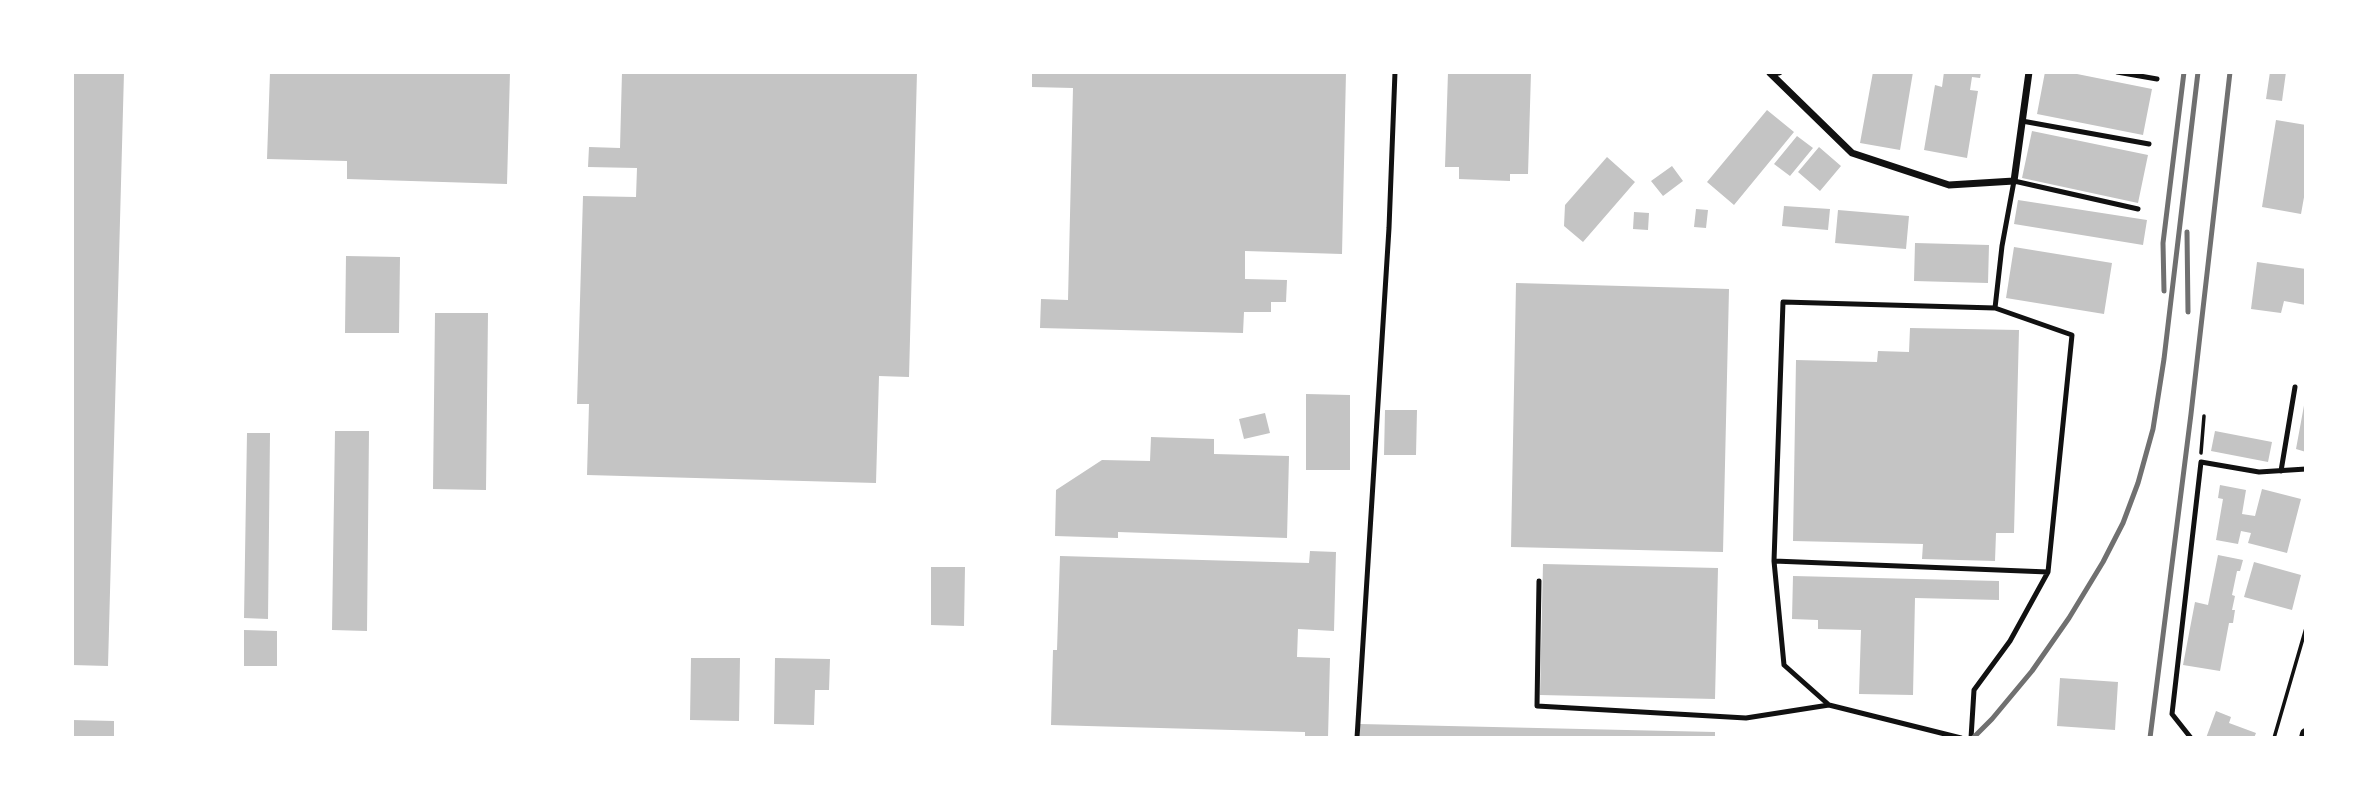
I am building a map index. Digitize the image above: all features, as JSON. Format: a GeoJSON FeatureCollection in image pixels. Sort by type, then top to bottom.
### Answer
{"type":"FeatureCollection","features":[{"type":"Feature","properties":{"kind":"street"},"geometry":{"type":"LineString","coordinates":[[1779,72],[1770,73],[1852,153],[1949,185],[2014,181],[2029,72]]}},
{"type":"Feature","properties":{"kind":"lane"},"geometry":{"type":"LineString","coordinates":[[1357,738],[1390,228],[1395,72]]}},
{"type":"Feature","properties":{"kind":"lane"},"geometry":{"type":"LineString","coordinates":[[2118,72],[2157,79]]}},
{"type":"Feature","properties":{"kind":"lane"},"geometry":{"type":"LineString","coordinates":[[2022,121],[2149,144]]}},
{"type":"Feature","properties":{"kind":"lane"},"geometry":{"type":"LineString","coordinates":[[1995,308],[2002,246],[2014,181],[2138,209]]}},
{"type":"Feature","properties":{"kind":"lane"},"geometry":{"type":"LineString","coordinates":[[1829,705],[1784,665],[1774,561],[1783,302],[1995,308],[2072,335],[2048,572],[2010,640],[1974,690],[1971,738]]}},
{"type":"Feature","properties":{"kind":"lane"},"geometry":{"type":"LineString","coordinates":[[2281,471],[2295,387]]}},
{"type":"Feature","properties":{"kind":"lane"},"geometry":{"type":"LineString","coordinates":[[2190,738],[2172,714],[2201,462],[2259,472],[2306,469]]}},
{"type":"Feature","properties":{"kind":"lane"},"geometry":{"type":"LineString","coordinates":[[1774,561],[2048,572]]}},
{"type":"Feature","properties":{"kind":"lane"},"geometry":{"type":"LineString","coordinates":[[1539,581],[1538,706],[1746,718],[1829,705],[1961,738]]}},
{"type":"Feature","properties":{"kind":"path"},"geometry":{"type":"LineString","coordinates":[[2201,462],[2204,416]]}},
{"type":"Feature","properties":{"kind":"path"},"geometry":{"type":"LineString","coordinates":[[2274,738],[2306,628]]}},
{"type":"Feature","properties":{"kind":"building"},"geometry":{"type":"Polygon","coordinates":[[[72,72],[124,72],[108,666],[72,665],[72,72]]]}},
{"type":"Feature","properties":{"kind":"building"},"geometry":{"type":"Polygon","coordinates":[[[270,72],[510,72],[507,184],[347,179],[347,161],[267,159],[270,72]]]}},
{"type":"Feature","properties":{"kind":"building"},"geometry":{"type":"Polygon","coordinates":[[[622,72],[917,72],[909,377],[879,376],[876,483],[587,475],[589,404],[577,404],[583,196],[636,197],[637,168],[588,167],[589,147],[620,148],[622,72]]]}},
{"type":"Feature","properties":{"kind":"building"},"geometry":{"type":"Polygon","coordinates":[[[1032,72],[1346,72],[1342,254],[1245,251],[1245,279],[1287,280],[1286,302],[1271,302],[1271,312],[1244,312],[1243,333],[1040,328],[1041,299],[1068,300],[1073,88],[1032,87],[1032,72]]]}},
{"type":"Feature","properties":{"kind":"building"},"geometry":{"type":"Polygon","coordinates":[[[1448,72],[1531,72],[1528,174],[1510,174],[1510,181],[1459,179],[1459,167],[1445,167],[1448,72]]]}},
{"type":"Feature","properties":{"kind":"building"},"geometry":{"type":"Polygon","coordinates":[[[1873,72],[1913,72],[1900,150],[1860,143],[1873,72]]]}},
{"type":"Feature","properties":{"kind":"building"},"geometry":{"type":"Polygon","coordinates":[[[1944,72],[1981,72],[1980,78],[1972,77],[1970,90],[1978,91],[1967,158],[1924,150],[1935,85],[1942,87],[1944,72]]]}},
{"type":"Feature","properties":{"kind":"building"},"geometry":{"type":"Polygon","coordinates":[[[2045,72],[2067,72],[2152,89],[2143,135],[2037,114],[2045,72]]]}},
{"type":"Feature","properties":{"kind":"building"},"geometry":{"type":"Polygon","coordinates":[[[2270,72],[2286,72],[2282,101],[2266,99],[2270,72]]]}},
{"type":"Feature","properties":{"kind":"building"},"geometry":{"type":"Polygon","coordinates":[[[1767,110],[1794,132],[1734,205],[1707,182],[1767,110]]]}},
{"type":"Feature","properties":{"kind":"building"},"geometry":{"type":"Polygon","coordinates":[[[2276,120],[2306,125],[2306,186],[2301,214],[2262,207],[2276,120]]]}},
{"type":"Feature","properties":{"kind":"building"},"geometry":{"type":"Polygon","coordinates":[[[2032,131],[2148,155],[2138,203],[2022,178],[2032,131]]]}},
{"type":"Feature","properties":{"kind":"building"},"geometry":{"type":"Polygon","coordinates":[[[1797,136],[1813,148],[1790,176],[1774,164],[1797,136]]]}},
{"type":"Feature","properties":{"kind":"building"},"geometry":{"type":"Polygon","coordinates":[[[1819,147],[1841,166],[1820,191],[1798,172],[1819,147]]]}},
{"type":"Feature","properties":{"kind":"building"},"geometry":{"type":"Polygon","coordinates":[[[1607,157],[1635,182],[1583,242],[1564,226],[1565,205],[1607,157]]]}},
{"type":"Feature","properties":{"kind":"building"},"geometry":{"type":"Polygon","coordinates":[[[1672,166],[1683,181],[1663,196],[1651,181],[1672,166]]]}},
{"type":"Feature","properties":{"kind":"building"},"geometry":{"type":"Polygon","coordinates":[[[2018,200],[2147,220],[2143,245],[2014,224],[2018,200]]]}},
{"type":"Feature","properties":{"kind":"building"},"geometry":{"type":"Polygon","coordinates":[[[1784,206],[1830,209],[1828,230],[1782,226],[1784,206]]]}},
{"type":"Feature","properties":{"kind":"building"},"geometry":{"type":"Polygon","coordinates":[[[1696,209],[1708,210],[1706,228],[1694,227],[1696,209]]]}},
{"type":"Feature","properties":{"kind":"building"},"geometry":{"type":"Polygon","coordinates":[[[1838,210],[1909,216],[1906,249],[1835,243],[1838,210]]]}},
{"type":"Feature","properties":{"kind":"building"},"geometry":{"type":"Polygon","coordinates":[[[1634,212],[1649,213],[1648,230],[1633,229],[1634,212]]]}},
{"type":"Feature","properties":{"kind":"building"},"geometry":{"type":"Polygon","coordinates":[[[1915,243],[1989,245],[1988,283],[1914,281],[1915,243]]]}},
{"type":"Feature","properties":{"kind":"building"},"geometry":{"type":"Polygon","coordinates":[[[2014,247],[2112,263],[2104,314],[2006,298],[2014,247]]]}},
{"type":"Feature","properties":{"kind":"building"},"geometry":{"type":"Polygon","coordinates":[[[346,256],[400,257],[399,333],[345,333],[346,256]]]}},
{"type":"Feature","properties":{"kind":"building"},"geometry":{"type":"Polygon","coordinates":[[[2257,262],[2306,269],[2306,305],[2284,301],[2281,313],[2251,309],[2257,262]]]}},
{"type":"Feature","properties":{"kind":"building"},"geometry":{"type":"Polygon","coordinates":[[[1516,283],[1729,289],[1723,552],[1511,547],[1516,283]]]}},
{"type":"Feature","properties":{"kind":"building"},"geometry":{"type":"Polygon","coordinates":[[[435,313],[488,313],[486,490],[433,489],[435,313]]]}},
{"type":"Feature","properties":{"kind":"building"},"geometry":{"type":"Polygon","coordinates":[[[1910,328],[2019,330],[2014,533],[1996,533],[1995,561],[1922,559],[1923,544],[1793,541],[1796,360],[1877,362],[1878,351],[1909,352],[1910,328]]]}},
{"type":"Feature","properties":{"kind":"building"},"geometry":{"type":"Polygon","coordinates":[[[1306,394],[1350,395],[1350,470],[1306,470],[1306,394]]]}},
{"type":"Feature","properties":{"kind":"building"},"geometry":{"type":"Polygon","coordinates":[[[2306,401],[2306,452],[2296,449],[2306,401]]]}},
{"type":"Feature","properties":{"kind":"building"},"geometry":{"type":"Polygon","coordinates":[[[1385,410],[1417,410],[1416,455],[1384,455],[1385,410]]]}},
{"type":"Feature","properties":{"kind":"building"},"geometry":{"type":"Polygon","coordinates":[[[1265,413],[1270,433],[1244,439],[1239,419],[1265,413]]]}},
{"type":"Feature","properties":{"kind":"building"},"geometry":{"type":"Polygon","coordinates":[[[335,431],[369,431],[367,631],[332,630],[335,431]]]}},
{"type":"Feature","properties":{"kind":"building"},"geometry":{"type":"Polygon","coordinates":[[[2215,431],[2272,442],[2268,462],[2211,451],[2215,431]]]}},
{"type":"Feature","properties":{"kind":"building"},"geometry":{"type":"Polygon","coordinates":[[[247,433],[270,433],[268,619],[244,618],[247,433]]]}},
{"type":"Feature","properties":{"kind":"building"},"geometry":{"type":"Polygon","coordinates":[[[1151,437],[1214,439],[1214,454],[1289,456],[1287,538],[1118,532],[1118,538],[1055,536],[1056,490],[1102,460],[1150,461],[1151,437]]]}},
{"type":"Feature","properties":{"kind":"building"},"geometry":{"type":"Polygon","coordinates":[[[2220,485],[2246,490],[2242,514],[2255,516],[2262,489],[2301,499],[2287,553],[2248,543],[2251,533],[2241,531],[2238,544],[2216,540],[2223,499],[2218,498],[2220,485]]]}},
{"type":"Feature","properties":{"kind":"building"},"geometry":{"type":"Polygon","coordinates":[[[1310,551],[1336,552],[1334,631],[1298,629],[1297,657],[1330,658],[1328,738],[1305,738],[1305,732],[1051,725],[1060,556],[1309,563],[1310,551]]]}},
{"type":"Feature","properties":{"kind":"building"},"geometry":{"type":"Polygon","coordinates":[[[2218,555],[2243,560],[2240,571],[2237,571],[2232,595],[2235,596],[2233,623],[2229,623],[2220,671],[2183,665],[2195,602],[2208,605],[2218,555]]]}},
{"type":"Feature","properties":{"kind":"building"},"geometry":{"type":"Polygon","coordinates":[[[2254,562],[2301,575],[2292,610],[2244,597],[2254,562]]]}},
{"type":"Feature","properties":{"kind":"building"},"geometry":{"type":"Polygon","coordinates":[[[1543,564],[1718,568],[1715,699],[1540,695],[1543,564]]]}},
{"type":"Feature","properties":{"kind":"building"},"geometry":{"type":"Polygon","coordinates":[[[931,567],[965,567],[964,626],[931,625],[931,567]]]}},
{"type":"Feature","properties":{"kind":"building"},"geometry":{"type":"Polygon","coordinates":[[[1793,576],[1999,581],[1999,600],[1915,598],[1913,695],[1859,694],[1861,630],[1818,629],[1818,620],[1792,619],[1793,576]]]}},
{"type":"Feature","properties":{"kind":"building"},"geometry":{"type":"Polygon","coordinates":[[[244,630],[277,631],[277,666],[244,666],[244,630]]]}},
{"type":"Feature","properties":{"kind":"building"},"geometry":{"type":"Polygon","coordinates":[[[691,658],[740,658],[739,721],[690,720],[691,658]]]}},
{"type":"Feature","properties":{"kind":"building"},"geometry":{"type":"Polygon","coordinates":[[[775,658],[830,659],[829,690],[815,690],[814,725],[774,724],[775,658]]]}},
{"type":"Feature","properties":{"kind":"building"},"geometry":{"type":"Polygon","coordinates":[[[2060,678],[2118,682],[2115,730],[2057,726],[2060,678]]]}},
{"type":"Feature","properties":{"kind":"building"},"geometry":{"type":"Polygon","coordinates":[[[2216,711],[2231,717],[2229,723],[2256,733],[2254,738],[2206,738],[2216,711]]]}},
{"type":"Feature","properties":{"kind":"building"},"geometry":{"type":"Polygon","coordinates":[[[72,720],[114,721],[114,738],[72,738],[72,720]]]}},
{"type":"Feature","properties":{"kind":"building"},"geometry":{"type":"Polygon","coordinates":[[[1360,724],[1715,732],[1715,738],[1360,738],[1360,724]]]}},
{"type":"Feature","properties":{"kind":"railway"},"geometry":{"type":"LineString","coordinates":[[2164,291],[2163,243],[2184,72]]}},
{"type":"Feature","properties":{"kind":"railway"},"geometry":{"type":"LineString","coordinates":[[1973,738],[2032,671],[2069,618],[2123,523],[2138,483],[2153,429],[2164,359],[2198,72]]}},
{"type":"Feature","properties":{"kind":"railway"},"geometry":{"type":"LineString","coordinates":[[2150,738],[2230,72]]}},
{"type":"Feature","properties":{"kind":"railway"},"geometry":{"type":"LineString","coordinates":[[2187,232],[2188,312]]}}]}
